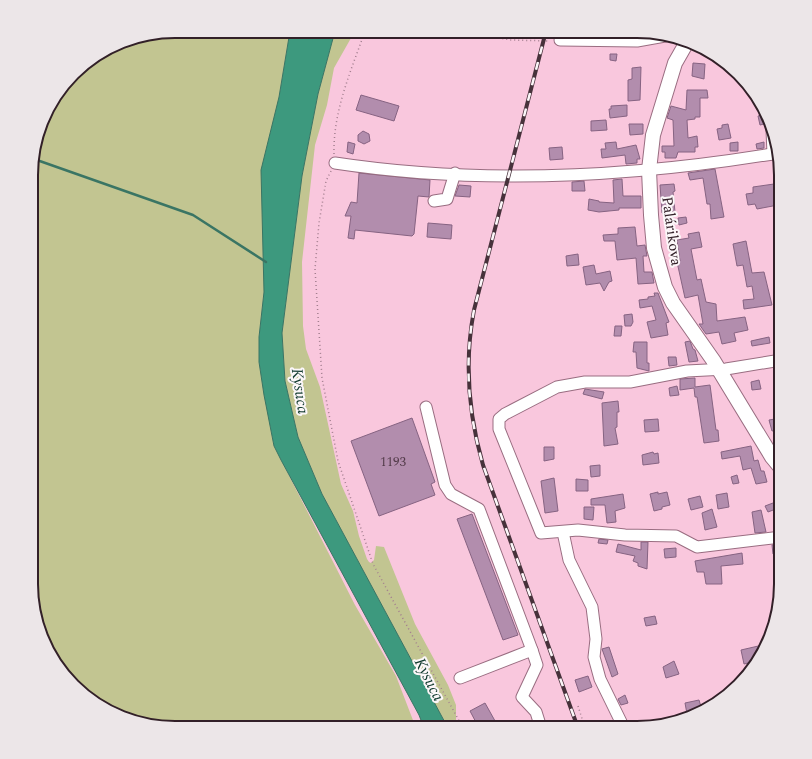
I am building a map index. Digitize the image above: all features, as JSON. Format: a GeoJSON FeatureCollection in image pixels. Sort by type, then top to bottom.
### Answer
{"type":"FeatureCollection","features":[{"type":"Feature","properties":{"kind":"main road","name":"Palárikova"},"geometry":{"type":"LineString","coordinates":[[684,46],[675,63],[657,120],[649,170],[654,248],[665,287],[676,308],[718,370],[774,459]]}},
{"type":"Feature","properties":{"kind":"street"},"geometry":{"type":"LineString","coordinates":[[560,40],[637,41],[651,39]]}},
{"type":"Feature","properties":{"kind":"street"},"geometry":{"type":"LineString","coordinates":[[335,162],[376,169],[517,176],[649,170],[772,154]]}},
{"type":"Feature","properties":{"kind":"street"},"geometry":{"type":"LineString","coordinates":[[434,201],[447,199],[454,173]]}},
{"type":"Feature","properties":{"kind":"street"},"geometry":{"type":"LineString","coordinates":[[774,361],[718,370],[687,371],[630,382],[585,382],[557,387],[505,414],[499,419],[499,429],[503,441],[541,533],[578,530],[625,535],[676,536],[697,548],[774,538]]}},
{"type":"Feature","properties":{"kind":"street"},"geometry":{"type":"LineString","coordinates":[[426,407],[445,485],[451,494],[479,508],[532,650],[537,665],[522,697],[536,712],[539,721]]}},
{"type":"Feature","properties":{"kind":"street"},"geometry":{"type":"LineString","coordinates":[[563,532],[569,560],[592,607],[596,640],[594,657],[600,679],[621,721]]}},
{"type":"Feature","properties":{"kind":"street"},"geometry":{"type":"LineString","coordinates":[[460,678],[532,650]]}},
{"type":"Feature","properties":{"kind":"path"},"geometry":{"type":"LineString","coordinates":[[362,38],[347,80],[335,128],[335,162],[326,181],[319,223],[315,269],[322,378],[338,461],[373,564],[459,721]]}},
{"type":"Feature","properties":{"kind":"path"},"geometry":{"type":"LineString","coordinates":[[499,38],[511,40],[560,40]]}},
{"type":"Feature","properties":{"kind":"path"},"geometry":{"type":"LineString","coordinates":[[578,706],[583,721]]}},
{"type":"Feature","properties":{"kind":"shaded area"},"geometry":{"type":"Polygon","coordinates":[[[166,38],[289,38],[279,97],[264,260],[264,292],[259,337],[259,362],[274,446],[355,605],[396,676],[413,721],[157,720],[131,714],[114,707],[91,693],[72,674],[61,660],[48,637],[38,593],[39,157],[48,122],[61,99],[72,85],[91,66],[122,48],[166,38]]]}},
{"type":"Feature","properties":{"kind":"shaded area"},"geometry":{"type":"Polygon","coordinates":[[[289,38],[333,38],[318,94],[302,176],[282,333],[285,381],[298,437],[322,494],[444,721],[421,721],[274,446],[259,362],[259,337],[264,292],[261,170],[279,97],[289,38]]]}},
{"type":"Feature","properties":{"kind":"shaded area"},"geometry":{"type":"Polygon","coordinates":[[[333,38],[351,38],[334,68],[327,105],[315,145],[302,262],[303,326],[306,349],[320,387],[341,484],[353,511],[359,536],[367,559],[371,563],[374,560],[376,546],[384,547],[415,624],[448,685],[456,705],[456,721],[444,721],[322,494],[298,437],[285,381],[282,333],[302,176],[318,94],[333,38]]]}},
{"type":"Feature","properties":{"kind":"building"},"geometry":{"type":"Polygon","coordinates":[[[610,54],[617,54],[616,61],[610,60],[610,54]]]}},
{"type":"Feature","properties":{"kind":"building"},"geometry":{"type":"Polygon","coordinates":[[[693,63],[705,64],[704,79],[692,76],[693,63]]]}},
{"type":"Feature","properties":{"kind":"building"},"geometry":{"type":"Polygon","coordinates":[[[641,67],[640,100],[628,101],[628,80],[632,79],[632,68],[641,67]]]}},
{"type":"Feature","properties":{"kind":"building"},"geometry":{"type":"Polygon","coordinates":[[[687,90],[707,90],[708,98],[700,98],[700,117],[687,120],[688,138],[697,136],[698,147],[695,147],[695,152],[678,152],[676,158],[665,158],[665,152],[662,152],[662,146],[674,146],[673,120],[667,118],[671,106],[686,110],[687,90]]]}},
{"type":"Feature","properties":{"kind":"building"},"geometry":{"type":"Polygon","coordinates":[[[361,95],[399,106],[394,121],[356,110],[361,95]]]}},
{"type":"Feature","properties":{"kind":"building"},"geometry":{"type":"Polygon","coordinates":[[[627,105],[627,116],[610,118],[609,109],[611,109],[611,106],[627,105]]]}},
{"type":"Feature","properties":{"kind":"building"},"geometry":{"type":"Polygon","coordinates":[[[761,115],[765,124],[760,125],[758,116],[761,115]]]}},
{"type":"Feature","properties":{"kind":"building"},"geometry":{"type":"Polygon","coordinates":[[[606,120],[607,130],[591,131],[591,121],[606,120]]]}},
{"type":"Feature","properties":{"kind":"building"},"geometry":{"type":"Polygon","coordinates":[[[629,124],[643,124],[643,134],[630,135],[629,124]]]}},
{"type":"Feature","properties":{"kind":"building"},"geometry":{"type":"Polygon","coordinates":[[[728,124],[731,138],[719,140],[717,129],[722,128],[722,125],[728,124]]]}},
{"type":"Feature","properties":{"kind":"building"},"geometry":{"type":"Polygon","coordinates":[[[363,131],[369,134],[370,141],[364,144],[358,141],[358,135],[363,131]]]}},
{"type":"Feature","properties":{"kind":"building"},"geometry":{"type":"Polygon","coordinates":[[[348,142],[355,144],[353,154],[347,152],[348,142]]]}},
{"type":"Feature","properties":{"kind":"building"},"geometry":{"type":"Polygon","coordinates":[[[616,142],[617,149],[636,145],[640,159],[637,159],[637,163],[626,164],[625,155],[602,158],[601,149],[606,149],[605,143],[616,142]]]}},
{"type":"Feature","properties":{"kind":"building"},"geometry":{"type":"Polygon","coordinates":[[[738,142],[738,151],[730,151],[730,143],[738,142]]]}},
{"type":"Feature","properties":{"kind":"building"},"geometry":{"type":"Polygon","coordinates":[[[764,142],[764,148],[757,149],[756,144],[764,142]]]}},
{"type":"Feature","properties":{"kind":"building"},"geometry":{"type":"Polygon","coordinates":[[[562,147],[563,159],[550,160],[549,148],[562,147]]]}},
{"type":"Feature","properties":{"kind":"building"},"geometry":{"type":"Polygon","coordinates":[[[715,169],[724,217],[711,219],[710,204],[707,204],[703,178],[690,180],[688,173],[715,169]]]}},
{"type":"Feature","properties":{"kind":"building"},"geometry":{"type":"Polygon","coordinates":[[[359,173],[430,180],[429,197],[418,196],[414,234],[412,236],[355,230],[354,239],[348,238],[351,216],[345,216],[351,202],[357,203],[359,173]]]}},
{"type":"Feature","properties":{"kind":"building"},"geometry":{"type":"Polygon","coordinates":[[[622,179],[623,196],[641,196],[641,208],[619,208],[619,210],[599,212],[588,210],[589,199],[599,202],[614,203],[613,180],[622,179]]]}},
{"type":"Feature","properties":{"kind":"building"},"geometry":{"type":"Polygon","coordinates":[[[584,181],[585,191],[572,191],[572,182],[584,181]]]}},
{"type":"Feature","properties":{"kind":"building"},"geometry":{"type":"Polygon","coordinates":[[[674,184],[675,191],[673,192],[675,212],[662,213],[660,185],[674,184]]]}},
{"type":"Feature","properties":{"kind":"building"},"geometry":{"type":"Polygon","coordinates":[[[774,184],[774,206],[757,209],[755,204],[748,205],[746,194],[753,193],[753,187],[774,184]]]}},
{"type":"Feature","properties":{"kind":"building"},"geometry":{"type":"Polygon","coordinates":[[[459,185],[471,186],[470,197],[455,196],[459,185]]]}},
{"type":"Feature","properties":{"kind":"building"},"geometry":{"type":"Polygon","coordinates":[[[686,217],[687,223],[679,225],[678,218],[686,217]]]}},
{"type":"Feature","properties":{"kind":"building"},"geometry":{"type":"Polygon","coordinates":[[[428,223],[452,225],[451,239],[427,237],[428,223]]]}},
{"type":"Feature","properties":{"kind":"building"},"geometry":{"type":"Polygon","coordinates":[[[635,227],[637,246],[645,245],[647,256],[643,256],[644,272],[652,272],[654,283],[638,284],[636,258],[617,260],[615,241],[604,241],[603,235],[618,234],[618,228],[635,227]]]}},
{"type":"Feature","properties":{"kind":"building"},"geometry":{"type":"Polygon","coordinates":[[[699,232],[702,247],[691,249],[697,280],[701,279],[706,302],[716,304],[717,321],[745,317],[748,330],[734,333],[736,341],[722,344],[719,332],[706,334],[699,324],[703,324],[698,295],[685,298],[677,262],[680,261],[677,240],[689,238],[688,234],[699,232]]]}},
{"type":"Feature","properties":{"kind":"building"},"geometry":{"type":"Polygon","coordinates":[[[746,241],[752,273],[764,272],[772,305],[744,309],[743,300],[754,299],[752,286],[747,287],[743,265],[737,266],[733,244],[746,241]]]}},
{"type":"Feature","properties":{"kind":"building"},"geometry":{"type":"Polygon","coordinates":[[[578,254],[579,265],[567,266],[566,256],[578,254]]]}},
{"type":"Feature","properties":{"kind":"building"},"geometry":{"type":"Polygon","coordinates":[[[594,265],[596,274],[610,271],[612,281],[609,282],[604,291],[600,283],[586,285],[583,267],[594,265]]]}},
{"type":"Feature","properties":{"kind":"building"},"geometry":{"type":"Polygon","coordinates":[[[654,293],[658,293],[669,322],[666,323],[668,335],[651,338],[647,322],[656,320],[652,306],[640,308],[639,300],[648,299],[648,297],[655,296],[654,293]]]}},
{"type":"Feature","properties":{"kind":"building"},"geometry":{"type":"Polygon","coordinates":[[[632,314],[633,322],[631,326],[625,326],[624,315],[632,314]]]}},
{"type":"Feature","properties":{"kind":"building"},"geometry":{"type":"Polygon","coordinates":[[[615,326],[622,326],[621,336],[614,336],[615,326]]]}},
{"type":"Feature","properties":{"kind":"building"},"geometry":{"type":"Polygon","coordinates":[[[769,337],[770,343],[752,346],[751,341],[769,337]]]}},
{"type":"Feature","properties":{"kind":"building"},"geometry":{"type":"Polygon","coordinates":[[[690,341],[693,349],[695,350],[698,361],[689,362],[685,342],[690,341]]]}},
{"type":"Feature","properties":{"kind":"building"},"geometry":{"type":"Polygon","coordinates":[[[634,342],[647,342],[647,363],[649,363],[649,371],[637,368],[636,352],[633,352],[634,342]]]}},
{"type":"Feature","properties":{"kind":"building"},"geometry":{"type":"Polygon","coordinates":[[[668,357],[676,357],[677,365],[669,366],[668,357]]]}},
{"type":"Feature","properties":{"kind":"building"},"geometry":{"type":"Polygon","coordinates":[[[695,378],[695,387],[710,385],[716,430],[718,430],[719,441],[704,443],[697,397],[695,397],[694,388],[680,390],[680,379],[695,378]]]}},
{"type":"Feature","properties":{"kind":"building"},"geometry":{"type":"Polygon","coordinates":[[[759,380],[761,389],[752,390],[751,382],[759,380]]]}},
{"type":"Feature","properties":{"kind":"building"},"geometry":{"type":"Polygon","coordinates":[[[677,386],[679,395],[670,396],[669,388],[677,386]]]}},
{"type":"Feature","properties":{"kind":"building"},"geometry":{"type":"Polygon","coordinates":[[[585,389],[604,392],[602,399],[583,394],[585,389]]]}},
{"type":"Feature","properties":{"kind":"building"},"geometry":{"type":"Polygon","coordinates":[[[618,401],[619,412],[617,412],[617,427],[615,428],[618,444],[604,446],[602,403],[618,401]]]}},
{"type":"Feature","properties":{"kind":"building"},"geometry":{"type":"Polygon","coordinates":[[[412,418],[435,482],[431,484],[435,495],[379,516],[351,441],[412,418]]]}},
{"type":"Feature","properties":{"kind":"building"},"geometry":{"type":"Polygon","coordinates":[[[658,419],[659,431],[645,432],[644,420],[658,419]]]}},
{"type":"Feature","properties":{"kind":"building"},"geometry":{"type":"Polygon","coordinates":[[[774,419],[774,431],[772,431],[769,420],[774,419]]]}},
{"type":"Feature","properties":{"kind":"building"},"geometry":{"type":"Polygon","coordinates":[[[751,446],[754,461],[758,460],[761,471],[764,471],[767,482],[756,484],[751,468],[743,470],[740,456],[722,459],[721,452],[751,446]]]}},
{"type":"Feature","properties":{"kind":"building"},"geometry":{"type":"Polygon","coordinates":[[[544,447],[554,447],[554,459],[544,461],[544,447]]]}},
{"type":"Feature","properties":{"kind":"building"},"geometry":{"type":"Polygon","coordinates":[[[653,452],[654,454],[658,453],[659,463],[643,465],[642,455],[653,452]]]}},
{"type":"Feature","properties":{"kind":"building"},"geometry":{"type":"Polygon","coordinates":[[[600,465],[600,476],[591,477],[590,466],[600,465]]]}},
{"type":"Feature","properties":{"kind":"building"},"geometry":{"type":"Polygon","coordinates":[[[737,475],[739,483],[733,484],[731,477],[737,475]]]}},
{"type":"Feature","properties":{"kind":"building"},"geometry":{"type":"Polygon","coordinates":[[[554,478],[558,511],[545,513],[541,481],[554,478]]]}},
{"type":"Feature","properties":{"kind":"building"},"geometry":{"type":"Polygon","coordinates":[[[576,479],[588,480],[588,491],[576,491],[576,479]]]}},
{"type":"Feature","properties":{"kind":"building"},"geometry":{"type":"Polygon","coordinates":[[[658,492],[658,494],[667,492],[670,505],[654,511],[650,494],[658,492]]]}},
{"type":"Feature","properties":{"kind":"building"},"geometry":{"type":"Polygon","coordinates":[[[727,493],[729,507],[718,509],[716,495],[727,493]]]}},
{"type":"Feature","properties":{"kind":"building"},"geometry":{"type":"Polygon","coordinates":[[[623,494],[625,508],[615,511],[616,522],[607,523],[605,505],[591,505],[591,499],[623,494]]]}},
{"type":"Feature","properties":{"kind":"building"},"geometry":{"type":"Polygon","coordinates":[[[700,496],[703,507],[691,510],[688,499],[700,496]]]}},
{"type":"Feature","properties":{"kind":"building"},"geometry":{"type":"Polygon","coordinates":[[[774,503],[774,510],[768,512],[765,506],[774,503]]]}},
{"type":"Feature","properties":{"kind":"building"},"geometry":{"type":"Polygon","coordinates":[[[584,507],[594,507],[593,520],[584,519],[584,507]]]}},
{"type":"Feature","properties":{"kind":"building"},"geometry":{"type":"Polygon","coordinates":[[[712,509],[717,527],[705,530],[702,513],[712,509]]]}},
{"type":"Feature","properties":{"kind":"building"},"geometry":{"type":"Polygon","coordinates":[[[761,510],[766,532],[755,533],[752,512],[761,510]]]}},
{"type":"Feature","properties":{"kind":"building"},"geometry":{"type":"Polygon","coordinates":[[[472,514],[518,635],[503,640],[457,519],[472,514]]]}},
{"type":"Feature","properties":{"kind":"building"},"geometry":{"type":"Polygon","coordinates":[[[599,539],[608,540],[607,544],[598,543],[599,539]]]}},
{"type":"Feature","properties":{"kind":"building"},"geometry":{"type":"Polygon","coordinates":[[[641,542],[648,542],[647,569],[638,566],[638,563],[633,561],[635,556],[616,552],[618,544],[641,550],[641,542]]]}},
{"type":"Feature","properties":{"kind":"building"},"geometry":{"type":"Polygon","coordinates":[[[772,545],[774,545],[774,554],[773,554],[772,545]]]}},
{"type":"Feature","properties":{"kind":"building"},"geometry":{"type":"Polygon","coordinates":[[[676,548],[676,557],[665,558],[664,549],[676,548]]]}},
{"type":"Feature","properties":{"kind":"building"},"geometry":{"type":"Polygon","coordinates":[[[742,553],[743,564],[721,566],[722,584],[706,584],[704,572],[697,572],[695,561],[742,553]]]}},
{"type":"Feature","properties":{"kind":"building"},"geometry":{"type":"Polygon","coordinates":[[[655,616],[657,624],[646,626],[644,618],[655,616]]]}},
{"type":"Feature","properties":{"kind":"building"},"geometry":{"type":"Polygon","coordinates":[[[760,646],[749,663],[744,664],[741,650],[760,646]]]}},
{"type":"Feature","properties":{"kind":"building"},"geometry":{"type":"Polygon","coordinates":[[[609,647],[618,674],[612,677],[602,649],[609,647]]]}},
{"type":"Feature","properties":{"kind":"building"},"geometry":{"type":"Polygon","coordinates":[[[674,661],[679,674],[666,678],[663,667],[674,661]]]}},
{"type":"Feature","properties":{"kind":"building"},"geometry":{"type":"Polygon","coordinates":[[[588,676],[592,687],[579,692],[575,680],[588,676]]]}},
{"type":"Feature","properties":{"kind":"building"},"geometry":{"type":"Polygon","coordinates":[[[625,695],[628,703],[621,705],[618,699],[625,695]]]}},
{"type":"Feature","properties":{"kind":"building"},"geometry":{"type":"Polygon","coordinates":[[[699,700],[701,706],[687,712],[685,703],[699,700]]]}},
{"type":"Feature","properties":{"kind":"building"},"geometry":{"type":"Polygon","coordinates":[[[485,703],[495,721],[475,721],[470,711],[485,703]]]}},
{"type":"Feature","properties":{"kind":"waterway"},"geometry":{"type":"LineString","coordinates":[[39,161],[193,215],[266,262]]}},
{"type":"Feature","properties":{"kind":"railway"},"geometry":{"type":"LineString","coordinates":[[544,38],[474,310],[468,369],[471,407],[483,465],[575,721]]}},
{"type":"Feature","properties":{"kind":"water label","name":"Kysuca"},"geometry":{"type":"Point","coordinates":[301,391]}},
{"type":"Feature","properties":{"kind":"water label","name":"Kysuca"},"geometry":{"type":"Point","coordinates":[430,679]}}]}
